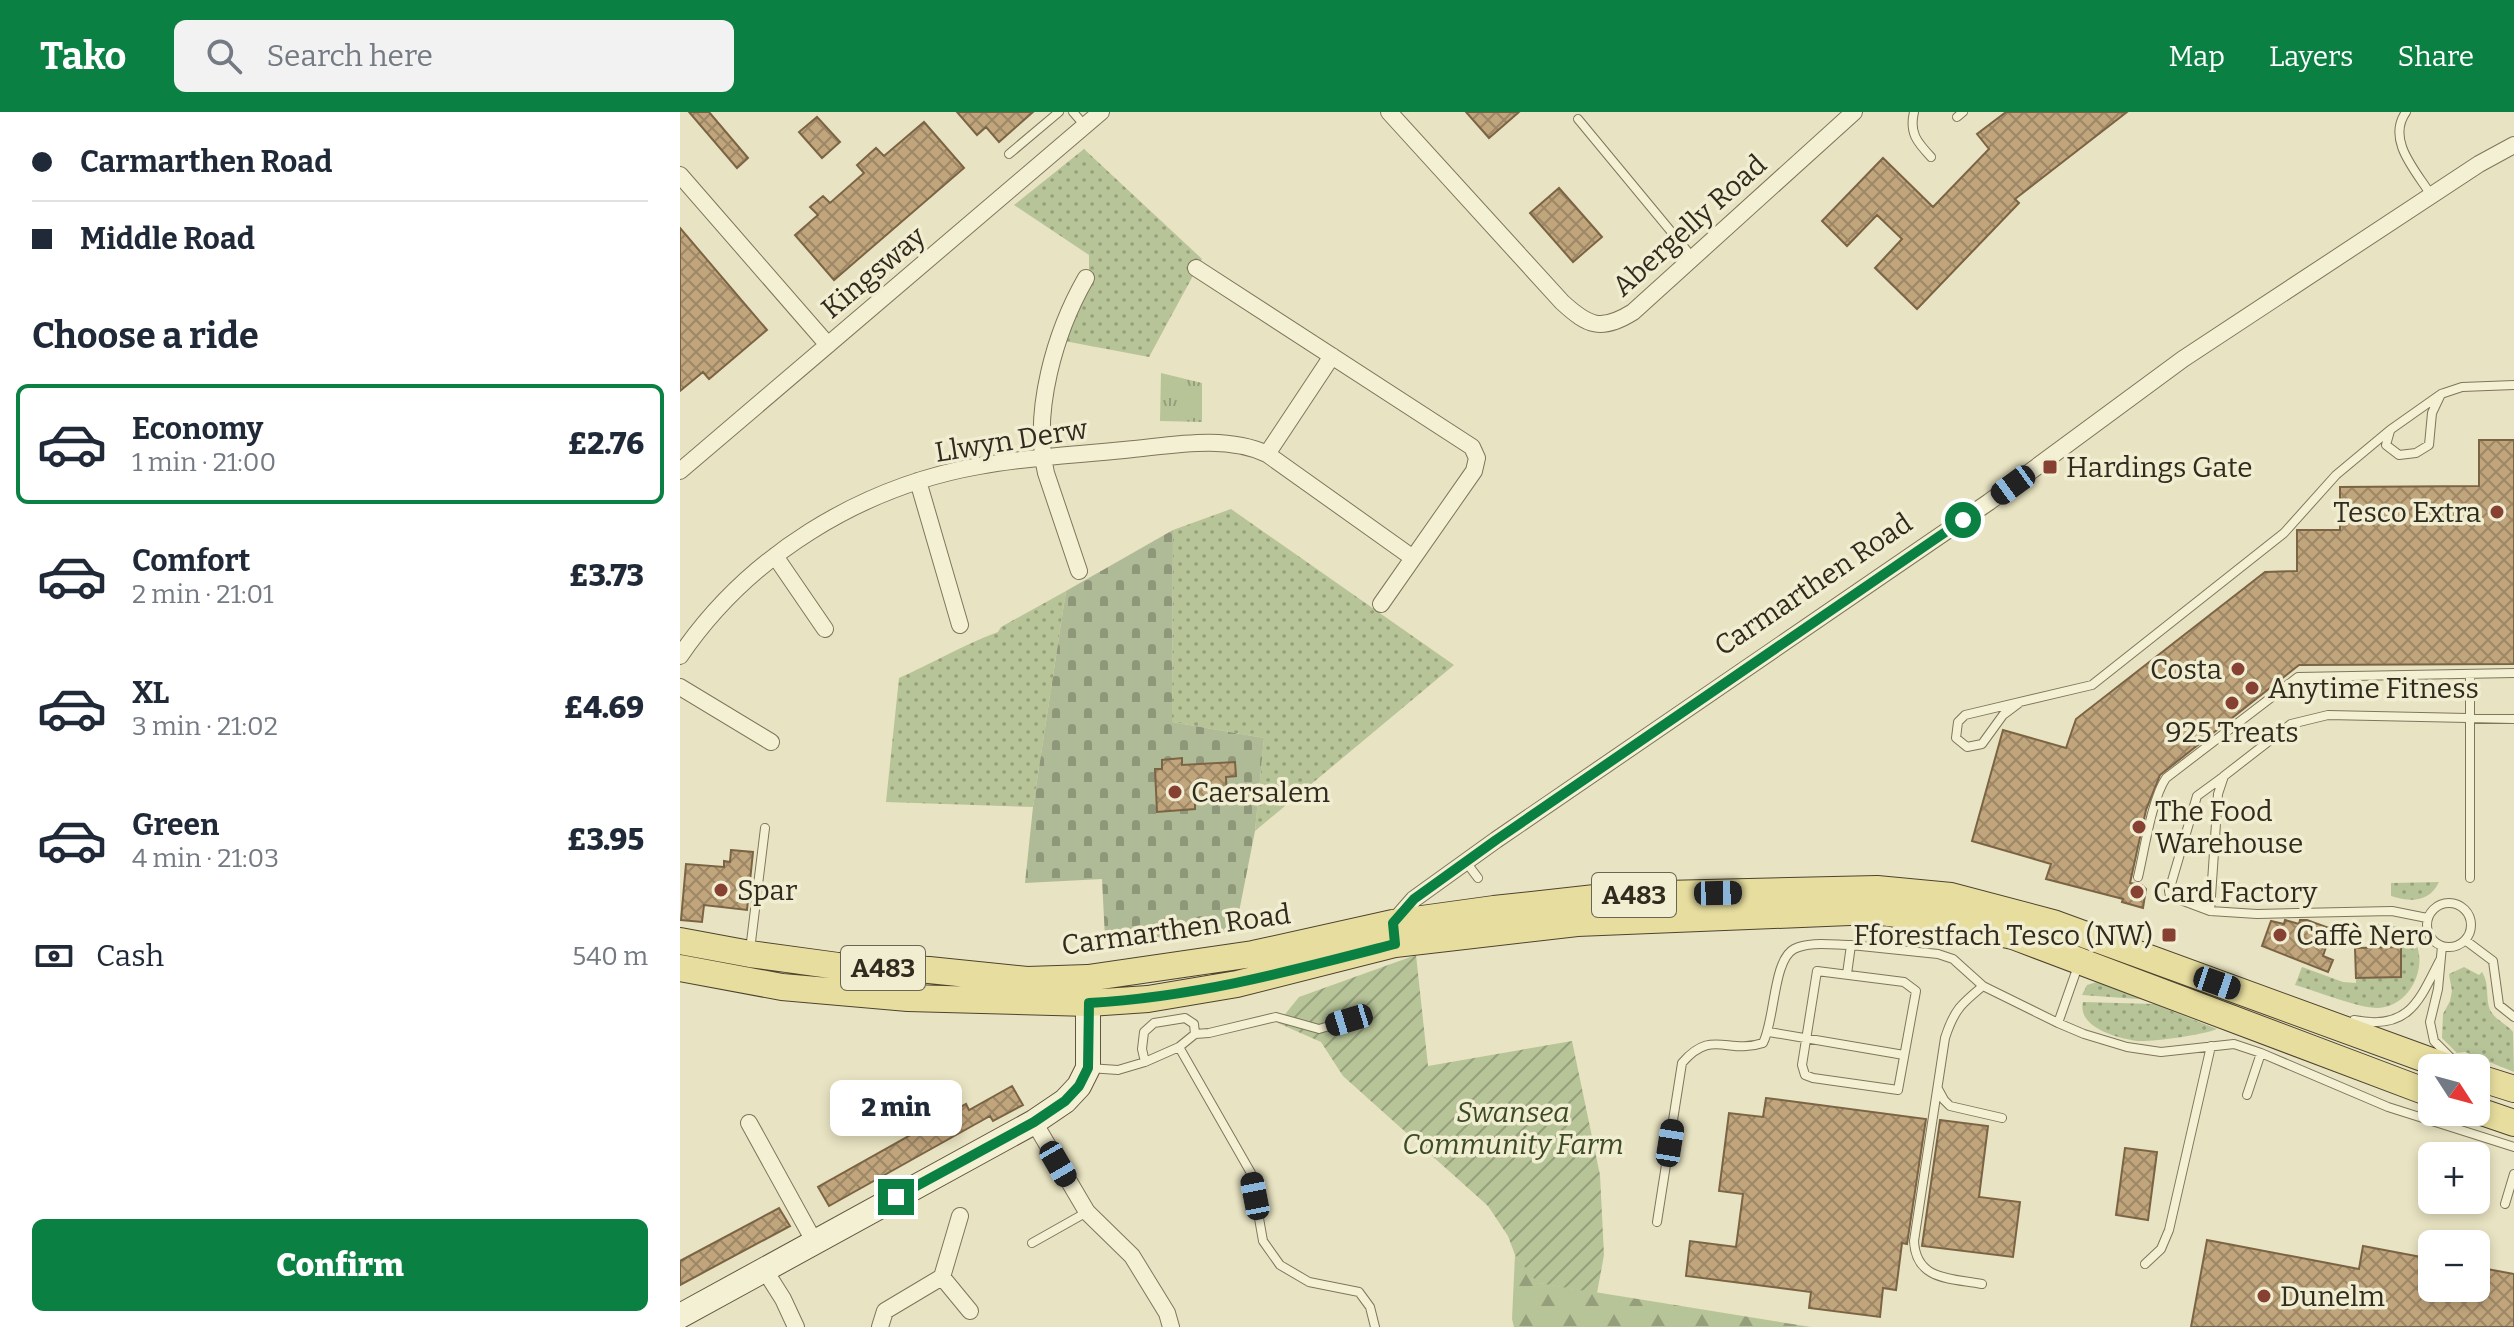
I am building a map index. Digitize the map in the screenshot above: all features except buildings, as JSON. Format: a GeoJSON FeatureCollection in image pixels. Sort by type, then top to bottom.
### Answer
{"type":"FeatureCollection","features":[{"type":"Feature","properties":{"kind":"main road","name":"A483"},"geometry":{"type":"LineString","coordinates":[[1394,934],[1494,909],[1622,895],[1877,889],[1936,894],[2053,923],[2418,1056]]}},
{"type":"Feature","properties":{"kind":"main road","name":"A483"},"geometry":{"type":"LineString","coordinates":[[1394,934],[1874,911],[1942,920],[2013,936],[2418,1089]]}},
{"type":"Feature","properties":{"kind":"main road","name":"Carmarthen Road"},"geometry":{"type":"LineString","coordinates":[[680,968],[782,987],[908,998],[1088,991],[1253,954],[1394,934]]}},
{"type":"Feature","properties":{"kind":"main road","name":"Carmarthen Road"},"geometry":{"type":"LineString","coordinates":[[680,941],[838,966],[929,970],[1027,980],[1088,991]]}},
{"type":"Feature","properties":{"kind":"main road"},"geometry":{"type":"LineString","coordinates":[[2490,1081],[2514,1089]]}},
{"type":"Feature","properties":{"kind":"main road"},"geometry":{"type":"LineString","coordinates":[[2490,1115],[2514,1123]]}},
{"type":"Feature","properties":{"kind":"street","name":"Kingsway"},"geometry":{"type":"LineString","coordinates":[[681,470],[1101,112]]}},
{"type":"Feature","properties":{"kind":"street","name":"Abergelly Road"},"geometry":{"type":"LineString","coordinates":[[1389,112],[1562,302],[1588,322],[1609,324],[1633,312],[1854,112]]}},
{"type":"Feature","properties":{"kind":"street","name":"Carmarthen Road"},"geometry":{"type":"LineString","coordinates":[[1394,934],[1414,899],[1466,862],[1989,502],[2183,359],[2431,195],[2514,145]]}},
{"type":"Feature","properties":{"kind":"street"},"geometry":{"type":"LineString","coordinates":[[680,175],[828,345]]}},
{"type":"Feature","properties":{"kind":"street"},"geometry":{"type":"LineString","coordinates":[[1196,268],[1472,447],[1477,458],[1474,471],[1381,604]]}},
{"type":"Feature","properties":{"kind":"street"},"geometry":{"type":"LineString","coordinates":[[1079,571],[1042,458],[1043,420],[1055,347],[1063,323],[1086,278]]}},
{"type":"Feature","properties":{"kind":"street"},"geometry":{"type":"LineString","coordinates":[[1267,454],[1332,356]]}},
{"type":"Feature","properties":{"kind":"street","name":"Llwyn Derw"},"geometry":{"type":"LineString","coordinates":[[680,656],[731,594],[775,556],[818,525],[864,501],[918,481],[978,466],[1217,443],[1255,448],[1413,558]]}},
{"type":"Feature","properties":{"kind":"street"},"geometry":{"type":"LineString","coordinates":[[918,481],[960,625]]}},
{"type":"Feature","properties":{"kind":"street"},"geometry":{"type":"LineString","coordinates":[[775,556],[825,629]]}},
{"type":"Feature","properties":{"kind":"street"},"geometry":{"type":"LineString","coordinates":[[680,687],[771,742]]}},
{"type":"Feature","properties":{"kind":"street"},"geometry":{"type":"LineString","coordinates":[[680,1316],[1034,1122],[1065,1101],[1079,1086],[1088,1068],[1088,991]]}},
{"type":"Feature","properties":{"kind":"street"},"geometry":{"type":"LineString","coordinates":[[1034,1122],[1087,1212],[1132,1256],[1167,1313],[1171,1327]]}},
{"type":"Feature","properties":{"kind":"street"},"geometry":{"type":"LineString","coordinates":[[749,1123],[814,1241]]}},
{"type":"Feature","properties":{"kind":"street"},"geometry":{"type":"LineString","coordinates":[[880,1327],[885,1311],[942,1277],[960,1216]]}},
{"type":"Feature","properties":{"kind":"street"},"geometry":{"type":"LineString","coordinates":[[764,1269],[796,1327]]}},
{"type":"Feature","properties":{"kind":"street"},"geometry":{"type":"LineString","coordinates":[[942,1277],[970,1311]]}},
{"type":"Feature","properties":{"kind":"lane"},"geometry":{"type":"LineString","coordinates":[[1009,154],[1059,112]]}},
{"type":"Feature","properties":{"kind":"lane"},"geometry":{"type":"LineString","coordinates":[[1073,112],[1085,126]]}},
{"type":"Feature","properties":{"kind":"lane"},"geometry":{"type":"LineString","coordinates":[[1914,112],[1911,129],[1931,157]]}},
{"type":"Feature","properties":{"kind":"lane"},"geometry":{"type":"LineString","coordinates":[[2406,112],[2398,129],[2400,144],[2431,195]]}},
{"type":"Feature","properties":{"kind":"lane"},"geometry":{"type":"LineString","coordinates":[[1578,119],[1693,258]]}},
{"type":"Feature","properties":{"kind":"lane"},"geometry":{"type":"LineString","coordinates":[[2019,703],[2003,715],[1982,744],[1967,747],[1956,738],[1958,722],[1965,715],[2092,685],[2284,533],[2336,475],[2390,430],[2441,394],[2462,387],[2514,385]]}},
{"type":"Feature","properties":{"kind":"lane"},"geometry":{"type":"LineString","coordinates":[[2390,430],[2386,445],[2399,455],[2416,453],[2429,445],[2432,413],[2441,394]]}},
{"type":"Feature","properties":{"kind":"lane"},"geometry":{"type":"LineString","coordinates":[[2138,877],[2151,821],[2166,778],[2298,677],[2514,673]]}},
{"type":"Feature","properties":{"kind":"lane"},"geometry":{"type":"LineString","coordinates":[[2470,674],[2470,878]]}},
{"type":"Feature","properties":{"kind":"lane"},"geometry":{"type":"LineString","coordinates":[[2427,918],[2381,911],[2257,914],[2210,911],[2175,900],[2169,891],[2197,796],[2291,724],[2319,717],[2514,719]]}},
{"type":"Feature","properties":{"kind":"lane"},"geometry":{"type":"LineString","coordinates":[[2210,911],[2218,794],[2224,776]]}},
{"type":"Feature","properties":{"kind":"lane"},"geometry":{"type":"LineString","coordinates":[[750,954],[765,828]]}},
{"type":"Feature","properties":{"kind":"lane"},"geometry":{"type":"LineString","coordinates":[[1466,862],[1478,878]]}},
{"type":"Feature","properties":{"kind":"lane"},"geometry":{"type":"LineString","coordinates":[[2457,904],[2463,907],[2471,920],[2471,927],[2465,940],[2452,947],[2442,946],[2432,940],[2428,933],[2427,918],[2436,906],[2457,904]]}},
{"type":"Feature","properties":{"kind":"lane"},"geometry":{"type":"LineString","coordinates":[[2465,940],[2493,961],[2499,1005],[2514,1017]]}},
{"type":"Feature","properties":{"kind":"lane"},"geometry":{"type":"LineString","coordinates":[[1847,974],[1851,945]]}},
{"type":"Feature","properties":{"kind":"lane"},"geometry":{"type":"LineString","coordinates":[[1657,1222],[1682,1063],[1693,1050],[1706,1043],[1749,1047],[1763,1043],[1769,1032],[1783,959],[1792,949],[1804,946],[1851,945],[1938,954],[1953,959],[1983,986],[2084,1034],[2127,1047],[2161,1052],[2234,1044],[2388,1107],[2514,1147]]}},
{"type":"Feature","properties":{"kind":"lane"},"geometry":{"type":"LineString","coordinates":[[2442,946],[2438,989],[2430,1022],[2434,1041],[2447,1054]]}},
{"type":"Feature","properties":{"kind":"lane"},"geometry":{"type":"LineString","coordinates":[[2058,1023],[2080,960]]}},
{"type":"Feature","properties":{"kind":"lane"},"geometry":{"type":"LineString","coordinates":[[2286,1007],[2367,1023],[2396,1019],[2418,1004],[2440,960]]}},
{"type":"Feature","properties":{"kind":"lane"},"geometry":{"type":"LineString","coordinates":[[1817,971],[1904,982],[1916,991],[1898,1090],[1805,1075],[1802,1065],[1807,1038],[1817,971]]}},
{"type":"Feature","properties":{"kind":"lane"},"geometry":{"type":"LineString","coordinates":[[1982,1284],[1931,1275],[1921,1266],[1915,1254],[1914,1241],[1945,1038],[1952,1016],[1959,1006],[1983,986]]}},
{"type":"Feature","properties":{"kind":"lane"},"geometry":{"type":"LineString","coordinates":[[1088,1068],[1118,1070],[1179,1047],[1195,1034],[1276,1017],[1319,1029],[1349,1020]]}},
{"type":"Feature","properties":{"kind":"lane"},"geometry":{"type":"LineString","coordinates":[[1145,1062],[1142,1049],[1144,1032],[1154,1023],[1185,1018],[1194,1024],[1195,1034]]}},
{"type":"Feature","properties":{"kind":"lane"},"geometry":{"type":"LineString","coordinates":[[1769,1032],[1904,1055]]}},
{"type":"Feature","properties":{"kind":"lane"},"geometry":{"type":"LineString","coordinates":[[2145,1264],[2161,1249],[2169,1230],[2211,1046]]}},
{"type":"Feature","properties":{"kind":"lane"},"geometry":{"type":"LineString","coordinates":[[1179,1047],[1251,1173],[1263,1241],[1280,1265],[1309,1282],[1359,1292],[1370,1307],[1375,1327]]}},
{"type":"Feature","properties":{"kind":"lane"},"geometry":{"type":"LineString","coordinates":[[2247,1095],[2261,1053]]}},
{"type":"Feature","properties":{"kind":"lane"},"geometry":{"type":"LineString","coordinates":[[1937,1088],[1950,1106],[2002,1118]]}},
{"type":"Feature","properties":{"kind":"lane"},"geometry":{"type":"LineString","coordinates":[[2505,1204],[2514,1174]]}},
{"type":"Feature","properties":{"kind":"lane"},"geometry":{"type":"LineString","coordinates":[[1032,1243],[1087,1212]]}},
{"type":"Feature","properties":{"kind":"green space"},"geometry":{"type":"Polygon","coordinates":[[[1084,149],[1202,259],[1149,357],[1059,340],[1089,272],[1089,255],[1014,205],[1084,149]]]}},
{"type":"Feature","properties":{"kind":"green space"},"geometry":{"type":"Polygon","coordinates":[[[1161,373],[1202,383],[1202,422],[1160,421],[1161,373]]]}},
{"type":"Feature","properties":{"kind":"green space"},"geometry":{"type":"Polygon","coordinates":[[[1231,509],[1454,665],[1255,831],[1264,738],[1172,722],[1173,530],[1231,509]]]}},
{"type":"Feature","properties":{"kind":"green space"},"geometry":{"type":"Polygon","coordinates":[[[1173,530],[1172,722],[1264,738],[1255,831],[1235,932],[1105,938],[1102,879],[1025,883],[1033,807],[1066,591],[1173,530]]]}},
{"type":"Feature","properties":{"kind":"green space"},"geometry":{"type":"Polygon","coordinates":[[[1066,591],[1033,807],[886,802],[899,678],[998,632],[1001,627],[1066,591]]]}},
{"type":"Feature","properties":{"kind":"green space"},"geometry":{"type":"Polygon","coordinates":[[[2439,882],[2430,894],[2418,899],[2391,896],[2391,883],[2439,882]]]}},
{"type":"Feature","properties":{"kind":"green space"},"geometry":{"type":"Polygon","coordinates":[[[2375,924],[2397,927],[2411,936],[2418,949],[2419,964],[2415,980],[2406,994],[2394,1004],[2369,1007],[2295,985],[2302,967],[2343,982],[2356,983],[2356,978],[2401,977],[2400,943],[2375,943],[2375,924]]]}},
{"type":"Feature","properties":{"kind":"green space","name":"Swansea Community Farm"},"geometry":{"type":"Polygon","coordinates":[[[1416,955],[1428,1066],[1572,1041],[1600,1175],[1604,1255],[1597,1293],[1538,1283],[1515,1255],[1508,1236],[1488,1206],[1343,1076],[1321,1042],[1278,1023],[1299,997],[1416,955]]]}},
{"type":"Feature","properties":{"kind":"green space"},"geometry":{"type":"Polygon","coordinates":[[[2464,967],[2479,975],[2482,972],[2490,1010],[2513,1032],[2514,1072],[2490,1062],[2490,1054],[2457,1053],[2442,1038],[2443,1014],[2452,991],[2449,974],[2464,967]]]}},
{"type":"Feature","properties":{"kind":"green space"},"geometry":{"type":"Polygon","coordinates":[[[2110,982],[2152,1000],[2082,995],[2087,985],[2110,982]]]}},
{"type":"Feature","properties":{"kind":"green space"},"geometry":{"type":"Polygon","coordinates":[[[2083,1002],[2154,1004],[2217,1029],[2201,1034],[2137,1041],[2109,1034],[2092,1025],[2083,1011],[2083,1002]]]}},
{"type":"Feature","properties":{"kind":"green space"},"geometry":{"type":"Polygon","coordinates":[[[1515,1255],[1539,1283],[1811,1327],[1514,1327],[1515,1255]]]}},
{"type":"Feature","properties":{"kind":"place","name":"Hardings Gate"},"geometry":{"type":"Point","coordinates":[2050,467]}},
{"type":"Feature","properties":{"kind":"place","name":"Tesco Extra"},"geometry":{"type":"Point","coordinates":[2497,512]}},
{"type":"Feature","properties":{"kind":"place","name":"Costa"},"geometry":{"type":"Point","coordinates":[2238,669]}},
{"type":"Feature","properties":{"kind":"place","name":"Anytime Fitness"},"geometry":{"type":"Point","coordinates":[2252,688]}},
{"type":"Feature","properties":{"kind":"place","name":"925 Treats"},"geometry":{"type":"Point","coordinates":[2232,703]}},
{"type":"Feature","properties":{"kind":"place","name":"Caersalem"},"geometry":{"type":"Point","coordinates":[1175,792]}},
{"type":"Feature","properties":{"kind":"place","name":"The Food Warehouse"},"geometry":{"type":"Point","coordinates":[2139,827]}},
{"type":"Feature","properties":{"kind":"place","name":"Spar"},"geometry":{"type":"Point","coordinates":[721,890]}},
{"type":"Feature","properties":{"kind":"place","name":"Card Factory"},"geometry":{"type":"Point","coordinates":[2137,892]}},
{"type":"Feature","properties":{"kind":"place","name":"Fforestfach Tesco (NW)"},"geometry":{"type":"Point","coordinates":[2169,935]}},
{"type":"Feature","properties":{"kind":"place","name":"Caffè Nero"},"geometry":{"type":"Point","coordinates":[2280,935]}},
{"type":"Feature","properties":{"kind":"place","name":"Dunelm"},"geometry":{"type":"Point","coordinates":[2264,1296]}},
{"type":"Feature","properties":{"kind":"route"},"geometry":{"type":"LineString","coordinates":[[896,1197],[1034,1122],[1065,1101],[1079,1086],[1088,1068],[1089,1003],[1148,999],[1237,984],[1395,944],[1393,923],[1414,899],[1963,520]]}}]}
